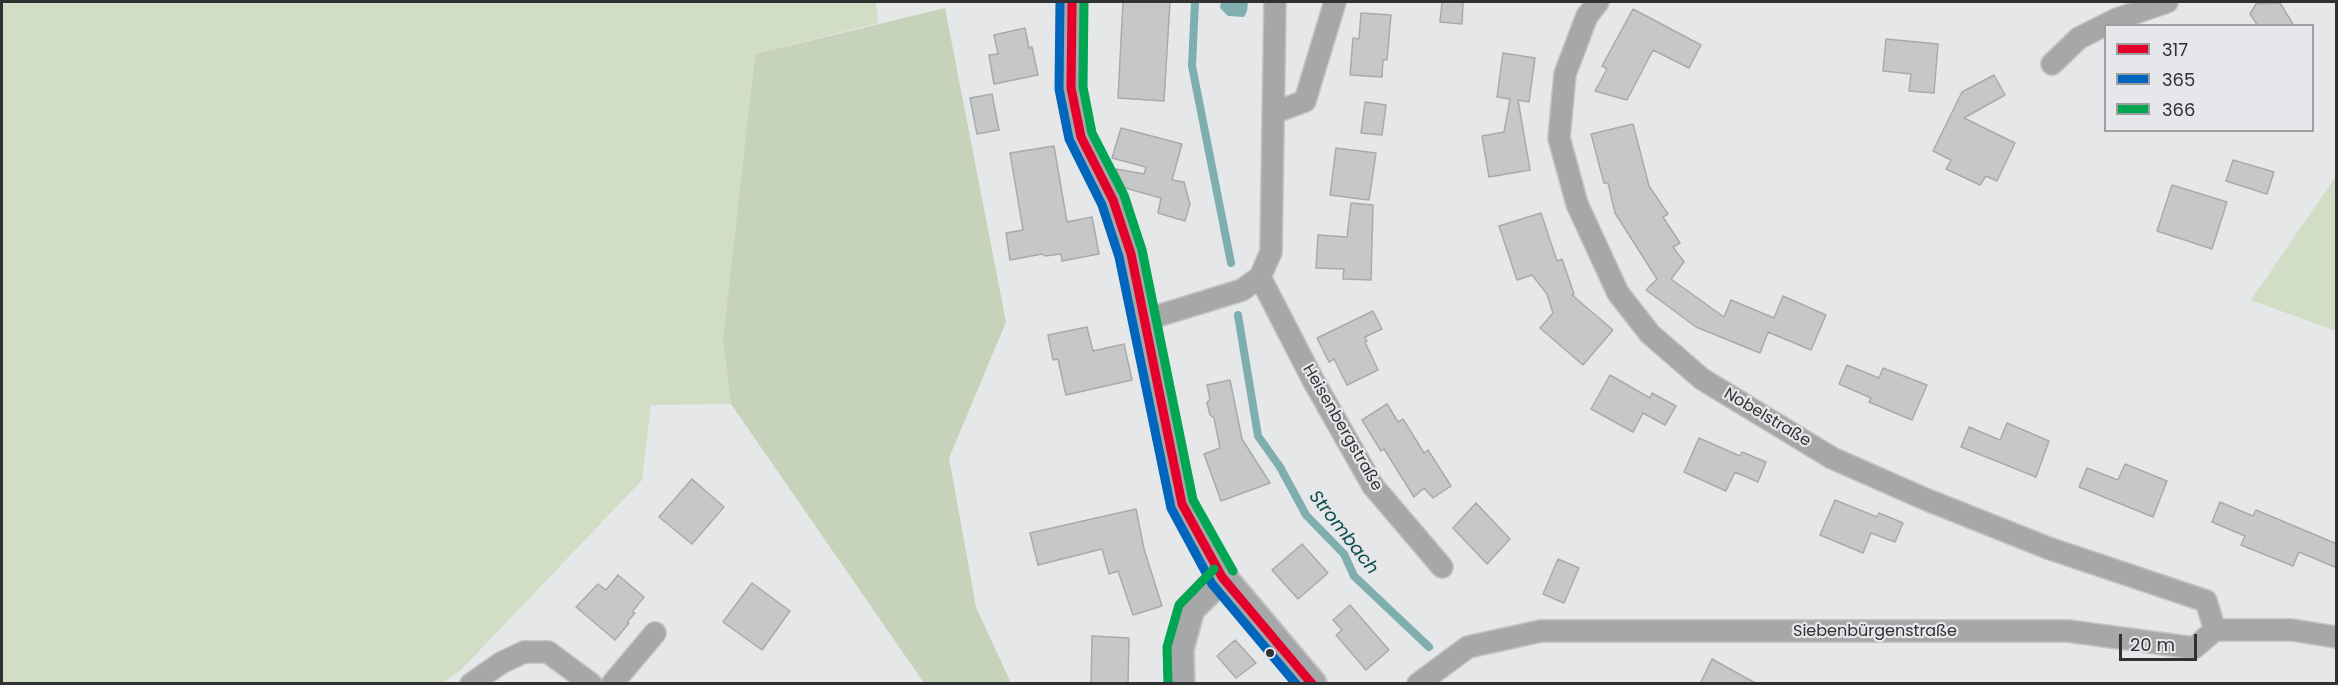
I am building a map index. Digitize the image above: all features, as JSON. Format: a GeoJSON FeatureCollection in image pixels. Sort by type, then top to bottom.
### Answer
{"type":"FeatureCollection","features":[{"type":"Feature","properties":{"kind":"main road"},"geometry":{"type":"LineString","coordinates":[[1072,2],[1071,88],[1081,137],[1113,200],[1131,254],[1182,504],[1222,577],[1312,684]]}},
{"type":"Feature","properties":{"kind":"main road"},"geometry":{"type":"LineString","coordinates":[[1180,684],[1179,649],[1190,609],[1222,577]]}},
{"type":"Feature","properties":{"kind":"street"},"geometry":{"type":"LineString","coordinates":[[1145,320],[1242,290],[1260,277],[1271,252],[1275,2]]}},
{"type":"Feature","properties":{"kind":"street"},"geometry":{"type":"LineString","coordinates":[[1273,113],[1305,101],[1335,2]]}},
{"type":"Feature","properties":{"kind":"street","name":"Nobelstraße"},"geometry":{"type":"LineString","coordinates":[[1598,2],[1587,16],[1565,74],[1559,138],[1577,204],[1618,292],[1650,334],[1702,379],[1833,458],[1925,499],[2048,548],[2206,601],[2215,630]]}},
{"type":"Feature","properties":{"kind":"street"},"geometry":{"type":"LineString","coordinates":[[2107,24],[2168,2]]}},
{"type":"Feature","properties":{"kind":"street"},"geometry":{"type":"LineString","coordinates":[[2052,64],[2079,38],[2104,26]]}},
{"type":"Feature","properties":{"kind":"street","name":"Heisenbergstraße"},"geometry":{"type":"LineString","coordinates":[[1260,277],[1313,380],[1373,486],[1442,567]]}},
{"type":"Feature","properties":{"kind":"street"},"geometry":{"type":"LineString","coordinates":[[2215,630],[2292,630],[2337,638]]}},
{"type":"Feature","properties":{"kind":"street","name":"Siebenbürgenstraße"},"geometry":{"type":"LineString","coordinates":[[1418,684],[1468,647],[1541,631],[2067,631],[2194,648],[2215,630]]}},
{"type":"Feature","properties":{"kind":"street"},"geometry":{"type":"LineString","coordinates":[[612,684],[655,633]]}},
{"type":"Feature","properties":{"kind":"street"},"geometry":{"type":"LineString","coordinates":[[471,684],[501,663],[524,652],[548,652],[591,684]]}},
{"type":"Feature","properties":{"kind":"green space"},"geometry":{"type":"Polygon","coordinates":[[[2,2],[876,2],[878,23],[755,54],[723,339],[731,404],[651,405],[642,480],[461,670],[441,684],[2,684],[2,2]]]}},
{"type":"Feature","properties":{"kind":"green space"},"geometry":{"type":"Polygon","coordinates":[[[945,8],[1006,322],[949,458],[976,607],[1011,683],[924,683],[731,404],[723,339],[755,54],[945,8]]]}},
{"type":"Feature","properties":{"kind":"green space"},"geometry":{"type":"Polygon","coordinates":[[[2336,176],[2336,331],[2251,300],[2336,176]]]}},
{"type":"Feature","properties":{"kind":"water"},"geometry":{"type":"Polygon","coordinates":[[[1221,2],[1248,2],[1247,11],[1244,17],[1228,16],[1220,8],[1221,2]]]}},
{"type":"Feature","properties":{"kind":"building"},"geometry":{"type":"Polygon","coordinates":[[[1123,2],[1170,2],[1164,101],[1118,98],[1123,2]]]}},
{"type":"Feature","properties":{"kind":"building"},"geometry":{"type":"Polygon","coordinates":[[[1442,2],[1463,2],[1462,24],[1440,22],[1442,2]]]}},
{"type":"Feature","properties":{"kind":"building"},"geometry":{"type":"Polygon","coordinates":[[[2280,3],[2293,24],[2257,24],[2250,14],[2256,4],[2280,3]]]}},
{"type":"Feature","properties":{"kind":"building"},"geometry":{"type":"Polygon","coordinates":[[[1633,9],[1701,45],[1689,68],[1653,50],[1627,100],[1595,91],[1607,69],[1602,66],[1633,9]]]}},
{"type":"Feature","properties":{"kind":"building"},"geometry":{"type":"Polygon","coordinates":[[[1361,13],[1391,15],[1387,60],[1383,60],[1382,77],[1350,75],[1353,38],[1359,39],[1361,13]]]}},
{"type":"Feature","properties":{"kind":"building"},"geometry":{"type":"Polygon","coordinates":[[[1025,28],[1038,75],[994,84],[989,55],[998,54],[994,35],[1025,28]]]}},
{"type":"Feature","properties":{"kind":"building"},"geometry":{"type":"Polygon","coordinates":[[[1886,39],[1938,44],[1934,93],[1909,91],[1911,74],[1883,71],[1886,39]]]}},
{"type":"Feature","properties":{"kind":"building"},"geometry":{"type":"Polygon","coordinates":[[[1503,53],[1535,58],[1529,102],[1518,100],[1530,170],[1489,177],[1482,136],[1504,132],[1510,99],[1497,97],[1503,53]]]}},
{"type":"Feature","properties":{"kind":"building"},"geometry":{"type":"Polygon","coordinates":[[[1994,75],[2005,95],[1964,118],[2015,143],[1997,181],[1986,176],[1980,185],[1946,169],[1951,160],[1933,151],[1962,92],[1994,75]]]}},
{"type":"Feature","properties":{"kind":"building"},"geometry":{"type":"Polygon","coordinates":[[[992,94],[999,130],[977,134],[970,98],[992,94]]]}},
{"type":"Feature","properties":{"kind":"building"},"geometry":{"type":"Polygon","coordinates":[[[1365,102],[1386,105],[1382,135],[1361,133],[1365,102]]]}},
{"type":"Feature","properties":{"kind":"building"},"geometry":{"type":"Polygon","coordinates":[[[1633,124],[1649,186],[1668,214],[1663,217],[1680,243],[1673,247],[1684,262],[1671,279],[1724,317],[1731,300],[1774,318],[1783,296],[1826,315],[1811,350],[1768,332],[1760,353],[1696,327],[1646,290],[1657,279],[1615,213],[1608,183],[1604,183],[1591,134],[1633,124]]]}},
{"type":"Feature","properties":{"kind":"building"},"geometry":{"type":"Polygon","coordinates":[[[1121,128],[1182,144],[1172,180],[1184,182],[1190,204],[1185,221],[1158,213],[1161,198],[1125,188],[1116,169],[1144,174],[1146,167],[1112,158],[1121,128]]]}},
{"type":"Feature","properties":{"kind":"building"},"geometry":{"type":"Polygon","coordinates":[[[1054,146],[1067,222],[1092,217],[1099,254],[1062,261],[1061,254],[1045,256],[1042,254],[1010,260],[1006,233],[1023,230],[1010,153],[1054,146]]]}},
{"type":"Feature","properties":{"kind":"building"},"geometry":{"type":"Polygon","coordinates":[[[1336,148],[1376,153],[1369,200],[1330,195],[1336,148]]]}},
{"type":"Feature","properties":{"kind":"building"},"geometry":{"type":"Polygon","coordinates":[[[2233,160],[2274,172],[2267,194],[2226,181],[2233,160]]]}},
{"type":"Feature","properties":{"kind":"building"},"geometry":{"type":"Polygon","coordinates":[[[2172,185],[2227,202],[2212,249],[2157,231],[2172,185]]]}},
{"type":"Feature","properties":{"kind":"building"},"geometry":{"type":"Polygon","coordinates":[[[1351,203],[1373,205],[1371,280],[1343,279],[1344,269],[1316,268],[1318,235],[1347,237],[1351,203]]]}},
{"type":"Feature","properties":{"kind":"building"},"geometry":{"type":"Polygon","coordinates":[[[1541,213],[1557,261],[1562,259],[1574,294],[1572,295],[1613,330],[1583,365],[1540,328],[1553,313],[1547,294],[1532,275],[1517,280],[1499,226],[1541,213]]]}},
{"type":"Feature","properties":{"kind":"building"},"geometry":{"type":"Polygon","coordinates":[[[1373,311],[1382,329],[1365,337],[1367,341],[1365,342],[1378,370],[1347,385],[1334,359],[1329,362],[1317,338],[1373,311]]]}},
{"type":"Feature","properties":{"kind":"building"},"geometry":{"type":"Polygon","coordinates":[[[1087,327],[1093,351],[1124,344],[1132,380],[1066,395],[1058,359],[1053,360],[1048,335],[1087,327]]]}},
{"type":"Feature","properties":{"kind":"building"},"geometry":{"type":"Polygon","coordinates":[[[1847,365],[1879,378],[1883,368],[1927,385],[1912,420],[1869,402],[1871,398],[1839,384],[1847,365]]]}},
{"type":"Feature","properties":{"kind":"building"},"geometry":{"type":"Polygon","coordinates":[[[1610,375],[1650,398],[1652,393],[1676,406],[1665,425],[1643,413],[1633,432],[1591,409],[1610,375]]]}},
{"type":"Feature","properties":{"kind":"building"},"geometry":{"type":"Polygon","coordinates":[[[1230,380],[1242,439],[1270,483],[1221,501],[1204,454],[1220,448],[1214,418],[1210,415],[1207,403],[1210,399],[1207,385],[1230,380]]]}},
{"type":"Feature","properties":{"kind":"building"},"geometry":{"type":"Polygon","coordinates":[[[1387,404],[1398,422],[1403,419],[1424,453],[1428,450],[1451,486],[1433,498],[1424,488],[1414,497],[1384,449],[1381,451],[1362,420],[1387,404]]]}},
{"type":"Feature","properties":{"kind":"building"},"geometry":{"type":"Polygon","coordinates":[[[2007,423],[2049,441],[2036,477],[1961,447],[1969,427],[2000,440],[2007,423]]]}},
{"type":"Feature","properties":{"kind":"building"},"geometry":{"type":"Polygon","coordinates":[[[1699,438],[1740,456],[1742,452],[1766,462],[1758,482],[1735,472],[1726,491],[1684,472],[1699,438]]]}},
{"type":"Feature","properties":{"kind":"building"},"geometry":{"type":"Polygon","coordinates":[[[2125,464],[2167,481],[2153,517],[2079,487],[2087,468],[2118,480],[2125,464]]]}},
{"type":"Feature","properties":{"kind":"building"},"geometry":{"type":"Polygon","coordinates":[[[692,479],[724,507],[692,544],[659,517],[692,479]]]}},
{"type":"Feature","properties":{"kind":"building"},"geometry":{"type":"Polygon","coordinates":[[[1835,500],[1877,517],[1879,513],[1903,523],[1895,542],[1871,533],[1863,553],[1820,535],[1835,500]]]}},
{"type":"Feature","properties":{"kind":"building"},"geometry":{"type":"Polygon","coordinates":[[[2220,502],[2253,516],[2256,510],[2337,544],[2337,568],[2299,552],[2293,566],[2241,545],[2245,536],[2212,522],[2220,502]]]}},
{"type":"Feature","properties":{"kind":"building"},"geometry":{"type":"Polygon","coordinates":[[[1476,503],[1510,539],[1487,564],[1453,528],[1476,503]]]}},
{"type":"Feature","properties":{"kind":"building"},"geometry":{"type":"Polygon","coordinates":[[[1136,509],[1144,549],[1162,606],[1133,615],[1118,571],[1109,574],[1102,549],[1038,565],[1030,533],[1136,509]]]}},
{"type":"Feature","properties":{"kind":"building"},"geometry":{"type":"Polygon","coordinates":[[[1302,544],[1328,573],[1298,599],[1272,570],[1302,544]]]}},
{"type":"Feature","properties":{"kind":"building"},"geometry":{"type":"Polygon","coordinates":[[[1558,559],[1579,568],[1564,603],[1543,594],[1558,559]]]}},
{"type":"Feature","properties":{"kind":"building"},"geometry":{"type":"Polygon","coordinates":[[[618,575],[644,597],[632,612],[635,613],[627,622],[629,623],[615,640],[576,607],[598,584],[606,590],[618,575]]]}},
{"type":"Feature","properties":{"kind":"building"},"geometry":{"type":"Polygon","coordinates":[[[752,583],[790,611],[762,650],[723,622],[752,583]]]}},
{"type":"Feature","properties":{"kind":"building"},"geometry":{"type":"Polygon","coordinates":[[[1350,605],[1389,650],[1366,670],[1336,635],[1342,630],[1333,620],[1350,605]]]}},
{"type":"Feature","properties":{"kind":"building"},"geometry":{"type":"Polygon","coordinates":[[[1092,636],[1129,638],[1128,684],[1091,684],[1092,636]]]}},
{"type":"Feature","properties":{"kind":"building"},"geometry":{"type":"Polygon","coordinates":[[[1235,640],[1256,663],[1236,678],[1217,656],[1235,640]]]}},
{"type":"Feature","properties":{"kind":"building"},"geometry":{"type":"Polygon","coordinates":[[[1712,659],[1757,684],[1700,684],[1712,659]]]}},
{"type":"Feature","properties":{"kind":"waterway","name":"Strombach"},"geometry":{"type":"LineString","coordinates":[[1195,2],[1192,66],[1231,263]]}},
{"type":"Feature","properties":{"kind":"waterway","name":"Strombach"},"geometry":{"type":"LineString","coordinates":[[1238,315],[1258,436],[1280,467],[1306,515],[1344,554],[1354,576],[1429,647]]}},
{"type":"Feature","properties":{"kind":"transit line","name":"365"},"geometry":{"type":"LineString","coordinates":[[1060,2],[1059,89],[1069,139],[1102,205],[1119,257],[1171,508],[1212,584],[1296,684]]}},
{"type":"Feature","properties":{"kind":"transit line","name":"317"},"geometry":{"type":"LineString","coordinates":[[1072,2],[1071,88],[1081,137],[1113,200],[1131,254],[1182,504],[1222,577],[1312,684]]}},
{"type":"Feature","properties":{"kind":"transit line","name":"366"},"geometry":{"type":"LineString","coordinates":[[1084,2],[1083,87],[1092,133],[1124,195],[1142,250],[1193,500],[1233,571]]}},
{"type":"Feature","properties":{"kind":"transit line","name":"366"},"geometry":{"type":"LineString","coordinates":[[1168,684],[1167,647],[1179,605],[1214,569]]}}]}
